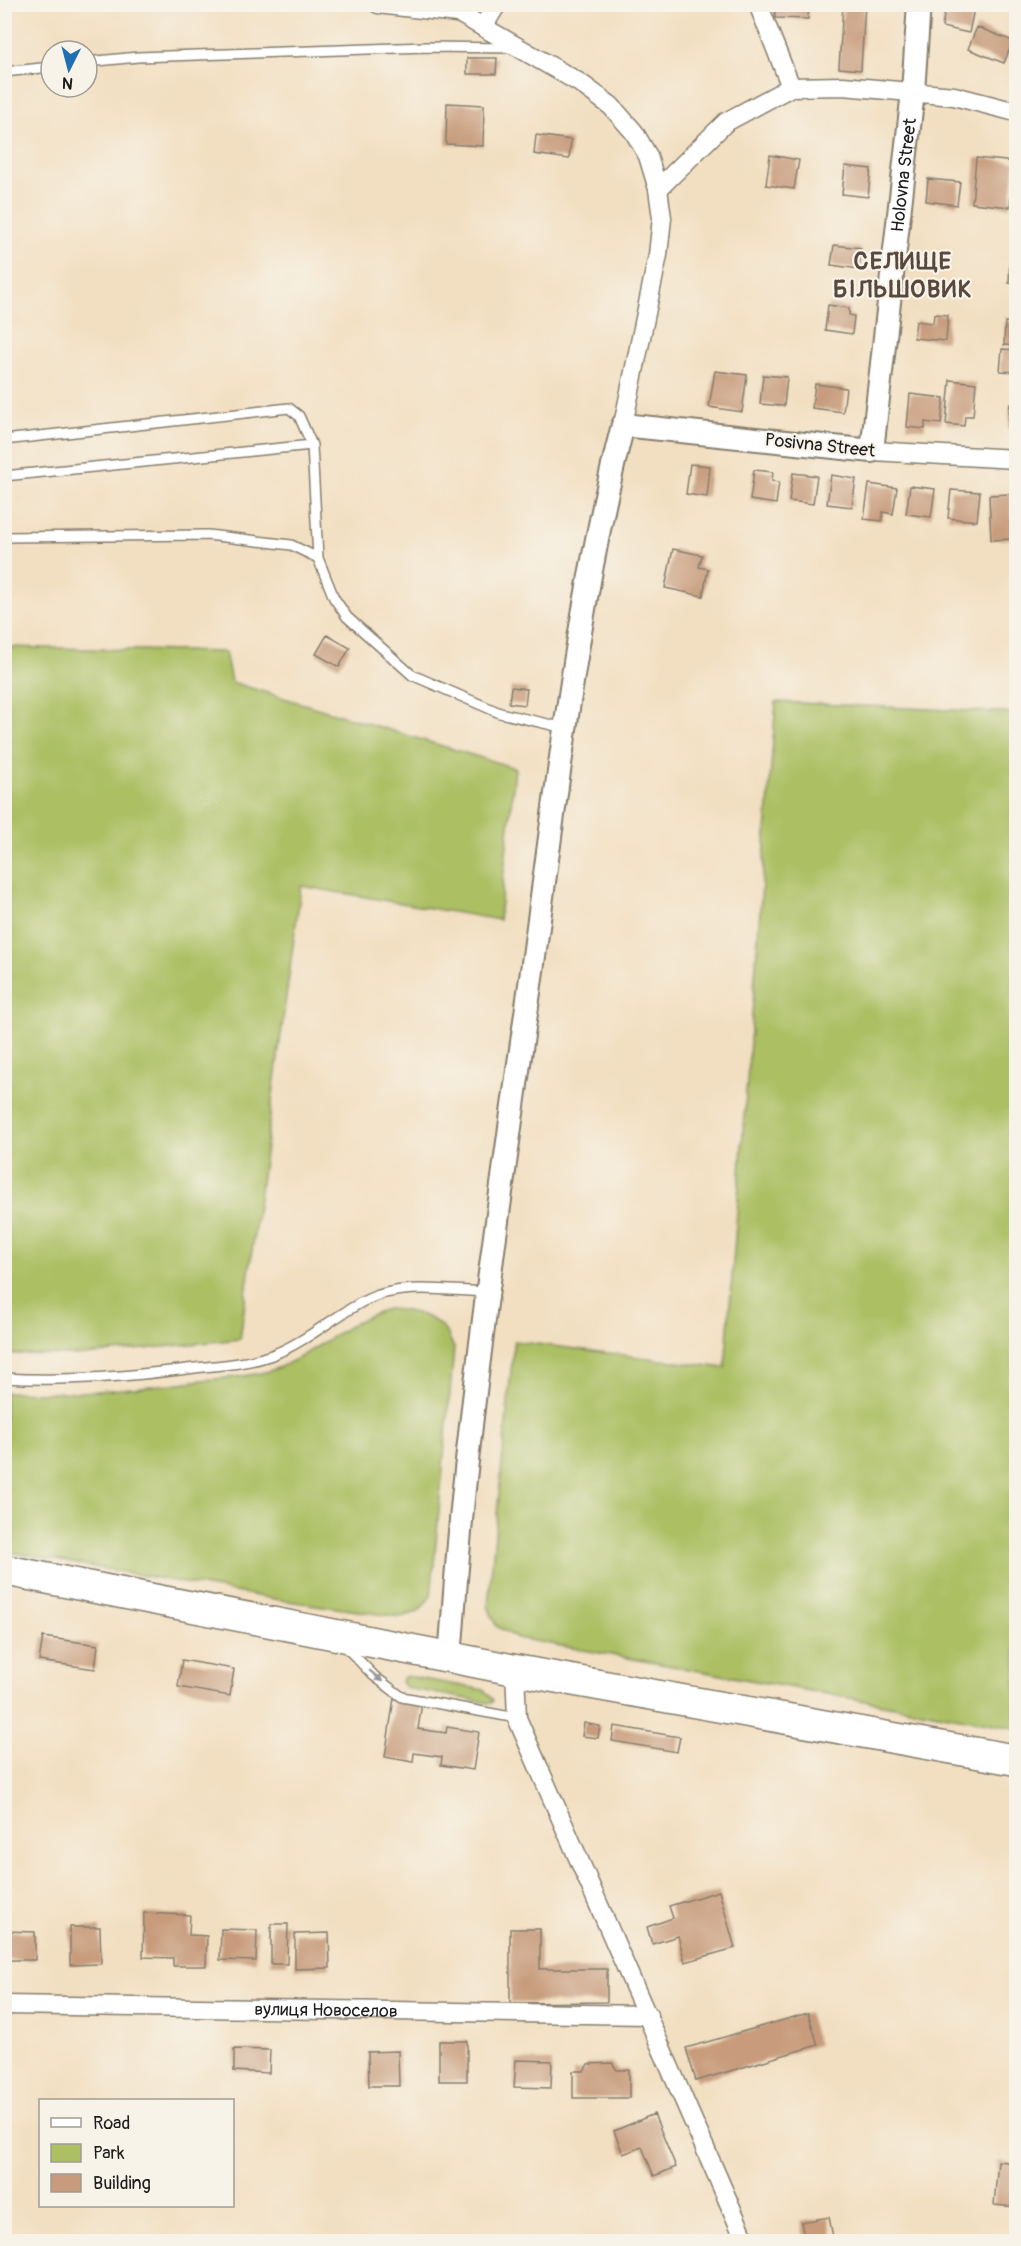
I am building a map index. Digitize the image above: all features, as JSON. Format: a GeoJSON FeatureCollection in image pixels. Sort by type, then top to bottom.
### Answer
{"type":"FeatureCollection","features":[{"type":"Feature","properties":{"kind":"highway"},"geometry":{"type":"LineString","coordinates":[[4,1570],[450,1658],[1017,1760]]}},
{"type":"Feature","properties":{"kind":"street"},"geometry":{"type":"LineString","coordinates":[[378,4],[451,9],[580,83],[611,106],[634,132],[648,156],[658,189],[662,218],[658,255],[623,424],[605,495],[582,617],[465,1473],[450,1658]]}},
{"type":"Feature","properties":{"kind":"street"},"geometry":{"type":"LineString","coordinates":[[483,27],[497,4]]}},
{"type":"Feature","properties":{"kind":"street"},"geometry":{"type":"LineString","coordinates":[[758,4],[790,87]]}},
{"type":"Feature","properties":{"kind":"street","name":"Holovna Street"},"geometry":{"type":"LineString","coordinates":[[872,451],[913,92],[919,4]]}},
{"type":"Feature","properties":{"kind":"street"},"geometry":{"type":"LineString","coordinates":[[658,189],[726,122],[790,87],[843,86],[954,96],[1016,110]]}},
{"type":"Feature","properties":{"kind":"street","name":"Posivna Street"},"geometry":{"type":"LineString","coordinates":[[623,424],[872,451],[1017,459]]}},
{"type":"Feature","properties":{"kind":"street"},"geometry":{"type":"LineString","coordinates":[[515,1670],[517,1718],[746,2241]]}},
{"type":"Feature","properties":{"kind":"street","name":"вулиця Новоселов"},"geometry":{"type":"LineString","coordinates":[[4,2005],[648,2015]]}},
{"type":"Feature","properties":{"kind":"lane"},"geometry":{"type":"LineString","coordinates":[[99,62],[138,57],[403,48],[520,48]]}},
{"type":"Feature","properties":{"kind":"lane"},"geometry":{"type":"LineString","coordinates":[[4,72],[39,68]]}},
{"type":"Feature","properties":{"kind":"lane"},"geometry":{"type":"LineString","coordinates":[[4,440],[289,408],[299,416],[312,445],[318,558],[334,598],[347,617],[412,675],[500,713],[566,728]]}},
{"type":"Feature","properties":{"kind":"lane"},"geometry":{"type":"LineString","coordinates":[[4,476],[312,445]]}},
{"type":"Feature","properties":{"kind":"lane"},"geometry":{"type":"LineString","coordinates":[[4,537],[208,534],[291,545],[318,558]]}},
{"type":"Feature","properties":{"kind":"lane"},"geometry":{"type":"LineString","coordinates":[[4,1378],[31,1380],[93,1378],[243,1363],[272,1355],[368,1299],[386,1293],[406,1289],[488,1292]]}},
{"type":"Feature","properties":{"kind":"lane"},"geometry":{"type":"LineString","coordinates":[[334,1635],[374,1676],[402,1697],[517,1718]]}},
{"type":"Feature","properties":{"kind":"green space"},"geometry":{"type":"Polygon","coordinates":[[[5,647],[225,652],[231,682],[515,768],[499,920],[301,886],[240,1339],[85,1355],[5,1354],[5,647]]]}},
{"type":"Feature","properties":{"kind":"green space"},"geometry":{"type":"Polygon","coordinates":[[[776,702],[1016,713],[1016,1728],[517,1638],[496,1626],[488,1606],[514,1341],[725,1368],[776,702]]]}},
{"type":"Feature","properties":{"kind":"green space"},"geometry":{"type":"Polygon","coordinates":[[[388,1309],[412,1312],[434,1321],[446,1333],[454,1348],[431,1596],[418,1612],[400,1617],[274,1599],[5,1551],[5,1392],[100,1391],[263,1373],[302,1356],[358,1321],[388,1309]]]}},
{"type":"Feature","properties":{"kind":"green space"},"geometry":{"type":"Polygon","coordinates":[[[407,1676],[484,1690],[493,1700],[489,1703],[406,1688],[401,1682],[407,1676]]]}},
{"type":"Feature","properties":{"kind":"building"},"geometry":{"type":"Polygon","coordinates":[[[775,4],[809,4],[808,19],[775,18],[775,4]]]}},
{"type":"Feature","properties":{"kind":"building"},"geometry":{"type":"Polygon","coordinates":[[[843,4],[865,4],[861,70],[839,68],[843,4]]]}},
{"type":"Feature","properties":{"kind":"building"},"geometry":{"type":"Polygon","coordinates":[[[946,4],[975,4],[969,33],[942,27],[946,4]]]}},
{"type":"Feature","properties":{"kind":"building"},"geometry":{"type":"Polygon","coordinates":[[[977,27],[1013,41],[1004,63],[968,49],[977,27]]]}},
{"type":"Feature","properties":{"kind":"building"},"geometry":{"type":"Polygon","coordinates":[[[467,58],[497,58],[496,74],[467,74],[467,58]]]}},
{"type":"Feature","properties":{"kind":"building"},"geometry":{"type":"Polygon","coordinates":[[[447,103],[484,105],[483,146],[446,144],[447,103]]]}},
{"type":"Feature","properties":{"kind":"building"},"geometry":{"type":"Polygon","coordinates":[[[536,135],[571,140],[569,159],[534,154],[536,135]]]}},
{"type":"Feature","properties":{"kind":"building"},"geometry":{"type":"Polygon","coordinates":[[[770,155],[799,160],[794,189],[766,185],[770,155]]]}},
{"type":"Feature","properties":{"kind":"building"},"geometry":{"type":"Polygon","coordinates":[[[976,158],[1015,162],[1010,207],[972,203],[976,158]]]}},
{"type":"Feature","properties":{"kind":"building"},"geometry":{"type":"Polygon","coordinates":[[[845,166],[871,169],[868,197],[842,194],[845,166]]]}},
{"type":"Feature","properties":{"kind":"building"},"geometry":{"type":"Polygon","coordinates":[[[928,179],[960,182],[957,205],[926,201],[928,179]]]}},
{"type":"Feature","properties":{"kind":"building"},"geometry":{"type":"Polygon","coordinates":[[[834,245],[861,248],[859,269],[831,265],[834,245]]]}},
{"type":"Feature","properties":{"kind":"building"},"geometry":{"type":"Polygon","coordinates":[[[1010,259],[1016,259],[1016,284],[1009,283],[1010,259]]]}},
{"type":"Feature","properties":{"kind":"building"},"geometry":{"type":"Polygon","coordinates":[[[828,305],[849,308],[849,315],[854,316],[852,334],[825,330],[828,305]]]}},
{"type":"Feature","properties":{"kind":"building"},"geometry":{"type":"Polygon","coordinates":[[[934,314],[948,315],[946,341],[914,338],[916,321],[933,323],[934,314]]]}},
{"type":"Feature","properties":{"kind":"building"},"geometry":{"type":"Polygon","coordinates":[[[1005,322],[1016,322],[1016,346],[1004,345],[1005,322]]]}},
{"type":"Feature","properties":{"kind":"building"},"geometry":{"type":"Polygon","coordinates":[[[1002,349],[1016,350],[1016,372],[1000,371],[1002,349]]]}},
{"type":"Feature","properties":{"kind":"building"},"geometry":{"type":"Polygon","coordinates":[[[715,371],[747,375],[742,412],[709,407],[715,371]]]}},
{"type":"Feature","properties":{"kind":"building"},"geometry":{"type":"Polygon","coordinates":[[[763,375],[787,377],[784,406],[760,404],[763,375]]]}},
{"type":"Feature","properties":{"kind":"building"},"geometry":{"type":"Polygon","coordinates":[[[950,380],[976,383],[973,416],[965,416],[964,426],[946,424],[950,380]]]}},
{"type":"Feature","properties":{"kind":"building"},"geometry":{"type":"Polygon","coordinates":[[[815,384],[846,388],[843,412],[812,408],[815,384]]]}},
{"type":"Feature","properties":{"kind":"building"},"geometry":{"type":"Polygon","coordinates":[[[910,394],[944,398],[941,424],[925,422],[925,429],[907,427],[910,394]]]}},
{"type":"Feature","properties":{"kind":"building"},"geometry":{"type":"Polygon","coordinates":[[[1010,404],[1016,404],[1016,430],[1008,429],[1010,404]]]}},
{"type":"Feature","properties":{"kind":"building"},"geometry":{"type":"Polygon","coordinates":[[[690,464],[710,466],[707,497],[686,494],[690,464]]]}},
{"type":"Feature","properties":{"kind":"building"},"geometry":{"type":"Polygon","coordinates":[[[754,470],[773,472],[772,481],[779,482],[776,504],[750,500],[754,470]]]}},
{"type":"Feature","properties":{"kind":"building"},"geometry":{"type":"Polygon","coordinates":[[[793,473],[817,476],[813,504],[789,501],[793,473]]]}},
{"type":"Feature","properties":{"kind":"building"},"geometry":{"type":"Polygon","coordinates":[[[831,475],[856,479],[852,507],[827,504],[831,475]]]}},
{"type":"Feature","properties":{"kind":"building"},"geometry":{"type":"Polygon","coordinates":[[[869,484],[897,488],[893,514],[883,512],[882,521],[864,519],[869,484]]]}},
{"type":"Feature","properties":{"kind":"building"},"geometry":{"type":"Polygon","coordinates":[[[910,486],[935,489],[931,517],[906,514],[910,486]]]}},
{"type":"Feature","properties":{"kind":"building"},"geometry":{"type":"Polygon","coordinates":[[[951,490],[980,492],[977,521],[948,518],[951,490]]]}},
{"type":"Feature","properties":{"kind":"building"},"geometry":{"type":"Polygon","coordinates":[[[1011,494],[1013,539],[991,540],[989,495],[1011,494]]]}},
{"type":"Feature","properties":{"kind":"building"},"geometry":{"type":"Polygon","coordinates":[[[673,549],[702,555],[699,567],[708,569],[703,596],[665,588],[673,549]]]}},
{"type":"Feature","properties":{"kind":"building"},"geometry":{"type":"Polygon","coordinates":[[[327,635],[350,648],[339,667],[316,654],[327,635]]]}},
{"type":"Feature","properties":{"kind":"building"},"geometry":{"type":"Polygon","coordinates":[[[511,687],[527,689],[525,705],[509,703],[511,687]]]}},
{"type":"Feature","properties":{"kind":"building"},"geometry":{"type":"Polygon","coordinates":[[[43,1637],[98,1645],[95,1669],[39,1661],[43,1637]]]}},
{"type":"Feature","properties":{"kind":"building"},"geometry":{"type":"Polygon","coordinates":[[[182,1660],[234,1669],[230,1696],[178,1687],[182,1660]]]}},
{"type":"Feature","properties":{"kind":"building"},"geometry":{"type":"Polygon","coordinates":[[[394,1698],[422,1703],[418,1729],[446,1733],[447,1727],[479,1732],[473,1770],[441,1765],[442,1757],[414,1753],[413,1762],[385,1757],[394,1698]]]}},
{"type":"Feature","properties":{"kind":"building"},"geometry":{"type":"Polygon","coordinates":[[[584,1723],[600,1726],[598,1738],[582,1736],[584,1723]]]}},
{"type":"Feature","properties":{"kind":"building"},"geometry":{"type":"Polygon","coordinates":[[[614,1726],[680,1737],[677,1752],[612,1741],[614,1726]]]}},
{"type":"Feature","properties":{"kind":"building"},"geometry":{"type":"Polygon","coordinates":[[[719,1891],[735,1948],[685,1962],[678,1936],[652,1944],[647,1927],[673,1918],[669,1906],[719,1891]]]}},
{"type":"Feature","properties":{"kind":"building"},"geometry":{"type":"Polygon","coordinates":[[[144,1913],[190,1915],[189,1935],[207,1936],[206,1966],[173,1966],[173,1958],[143,1957],[144,1913]]]}},
{"type":"Feature","properties":{"kind":"building"},"geometry":{"type":"Polygon","coordinates":[[[271,1924],[288,1924],[287,1964],[271,1964],[271,1924]]]}},
{"type":"Feature","properties":{"kind":"building"},"geometry":{"type":"Polygon","coordinates":[[[70,1927],[100,1927],[101,1964],[70,1965],[70,1927]]]}},
{"type":"Feature","properties":{"kind":"building"},"geometry":{"type":"Polygon","coordinates":[[[221,1929],[257,1930],[256,1961],[220,1960],[221,1929]]]}},
{"type":"Feature","properties":{"kind":"building"},"geometry":{"type":"Polygon","coordinates":[[[510,1929],[540,1929],[540,1969],[607,1969],[607,2002],[510,2003],[510,1929]]]}},
{"type":"Feature","properties":{"kind":"building"},"geometry":{"type":"Polygon","coordinates":[[[4,1931],[35,1932],[35,1960],[4,1960],[4,1931]]]}},
{"type":"Feature","properties":{"kind":"building"},"geometry":{"type":"Polygon","coordinates":[[[329,1933],[330,1968],[295,1969],[295,1934],[329,1933]]]}},
{"type":"Feature","properties":{"kind":"building"},"geometry":{"type":"Polygon","coordinates":[[[808,2013],[818,2045],[696,2081],[686,2048],[808,2013]]]}},
{"type":"Feature","properties":{"kind":"building"},"geometry":{"type":"Polygon","coordinates":[[[439,2041],[467,2041],[467,2081],[439,2081],[439,2041]]]}},
{"type":"Feature","properties":{"kind":"building"},"geometry":{"type":"Polygon","coordinates":[[[234,2049],[270,2050],[269,2073],[234,2071],[234,2049]]]}},
{"type":"Feature","properties":{"kind":"building"},"geometry":{"type":"Polygon","coordinates":[[[398,2051],[399,2086],[369,2086],[368,2052],[398,2051]]]}},
{"type":"Feature","properties":{"kind":"building"},"geometry":{"type":"Polygon","coordinates":[[[516,2060],[552,2061],[551,2088],[514,2087],[516,2060]]]}},
{"type":"Feature","properties":{"kind":"building"},"geometry":{"type":"Polygon","coordinates":[[[612,2063],[617,2070],[629,2070],[629,2098],[573,2098],[573,2071],[584,2071],[588,2064],[612,2063]]]}},
{"type":"Feature","properties":{"kind":"building"},"geometry":{"type":"Polygon","coordinates":[[[654,2114],[676,2167],[654,2176],[642,2147],[623,2154],[614,2131],[654,2114]]]}},
{"type":"Feature","properties":{"kind":"building"},"geometry":{"type":"Polygon","coordinates":[[[998,2161],[1016,2163],[1016,2207],[994,2205],[998,2161]]]}},
{"type":"Feature","properties":{"kind":"building"},"geometry":{"type":"Polygon","coordinates":[[[829,2217],[834,2242],[805,2242],[801,2222],[829,2217]]]}},
{"type":"Feature","properties":{"kind":"district","name":"СЕЛИЩЕ БІЛЬШОВИК"},"geometry":{"type":"Point","coordinates":[903,275]}}]}
